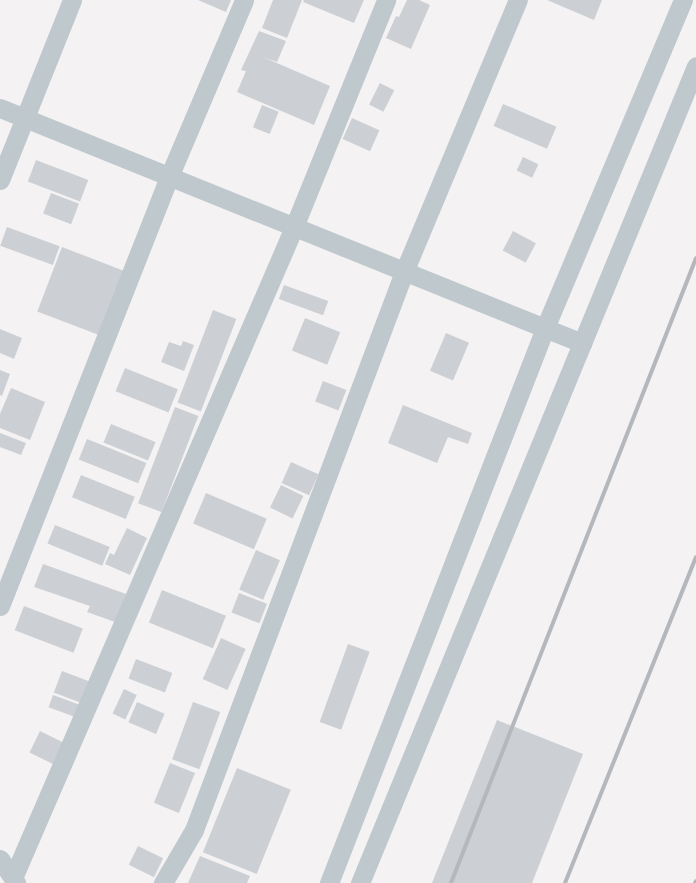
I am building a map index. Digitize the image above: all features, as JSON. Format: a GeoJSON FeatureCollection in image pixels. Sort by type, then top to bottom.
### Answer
{"type":"FeatureCollection","features":[{"type":"Feature","properties":{"kind":"street"},"geometry":{"type":"LineString","coordinates":[[0,180],[72,0]]}},
{"type":"Feature","properties":{"kind":"street"},"geometry":{"type":"LineString","coordinates":[[0,606],[4,582],[169,177],[244,0]]}},
{"type":"Feature","properties":{"kind":"street"},"geometry":{"type":"LineString","coordinates":[[15,880],[294,227],[386,0]]}},
{"type":"Feature","properties":{"kind":"street"},"geometry":{"type":"LineString","coordinates":[[163,883],[194,830],[404,272],[518,0]]}},
{"type":"Feature","properties":{"kind":"street"},"geometry":{"type":"LineString","coordinates":[[329,883],[545,328],[683,0]]}},
{"type":"Feature","properties":{"kind":"street"},"geometry":{"type":"LineString","coordinates":[[360,883],[696,66]]}},
{"type":"Feature","properties":{"kind":"street"},"geometry":{"type":"LineString","coordinates":[[0,108],[582,343]]}},
{"type":"Feature","properties":{"kind":"street"},"geometry":{"type":"LineString","coordinates":[[0,859],[15,880]]}},
{"type":"Feature","properties":{"kind":"building"},"geometry":{"type":"Polygon","coordinates":[[[198,0],[231,0],[226,12],[198,0]]]}},
{"type":"Feature","properties":{"kind":"building"},"geometry":{"type":"Polygon","coordinates":[[[273,0],[302,0],[287,38],[262,28],[273,0]]]}},
{"type":"Feature","properties":{"kind":"building"},"geometry":{"type":"Polygon","coordinates":[[[304,0],[364,0],[354,23],[303,2],[304,0]]]}},
{"type":"Feature","properties":{"kind":"building"},"geometry":{"type":"Polygon","coordinates":[[[407,0],[419,0],[430,5],[411,49],[386,38],[396,16],[399,17],[407,0]]]}},
{"type":"Feature","properties":{"kind":"building"},"geometry":{"type":"Polygon","coordinates":[[[547,0],[602,0],[594,20],[547,0]]]}},
{"type":"Feature","properties":{"kind":"building"},"geometry":{"type":"Polygon","coordinates":[[[259,31],[286,41],[277,62],[263,57],[330,86],[314,125],[237,92],[246,71],[241,70],[259,31]]]}},
{"type":"Feature","properties":{"kind":"building"},"geometry":{"type":"Polygon","coordinates":[[[380,83],[394,90],[383,112],[369,104],[380,83]]]}},
{"type":"Feature","properties":{"kind":"building"},"geometry":{"type":"Polygon","coordinates":[[[503,104],[556,127],[547,149],[494,126],[503,104]]]}},
{"type":"Feature","properties":{"kind":"building"},"geometry":{"type":"Polygon","coordinates":[[[262,105],[279,112],[270,134],[253,127],[262,105]]]}},
{"type":"Feature","properties":{"kind":"building"},"geometry":{"type":"Polygon","coordinates":[[[352,118],[379,130],[370,151],[343,139],[352,118]]]}},
{"type":"Feature","properties":{"kind":"building"},"geometry":{"type":"Polygon","coordinates":[[[523,157],[538,164],[532,178],[517,171],[523,157]]]}},
{"type":"Feature","properties":{"kind":"building"},"geometry":{"type":"Polygon","coordinates":[[[36,160],[88,180],[80,202],[28,181],[36,160]]]}},
{"type":"Feature","properties":{"kind":"building"},"geometry":{"type":"Polygon","coordinates":[[[51,193],[79,204],[71,224],[43,214],[51,193]]]}},
{"type":"Feature","properties":{"kind":"building"},"geometry":{"type":"Polygon","coordinates":[[[7,227],[60,246],[53,265],[0,246],[7,227]]]}},
{"type":"Feature","properties":{"kind":"building"},"geometry":{"type":"Polygon","coordinates":[[[513,231],[536,243],[526,263],[503,250],[513,231]]]}},
{"type":"Feature","properties":{"kind":"building"},"geometry":{"type":"Polygon","coordinates":[[[62,247],[124,271],[99,335],[37,311],[62,247]]]}},
{"type":"Feature","properties":{"kind":"building"},"geometry":{"type":"Polygon","coordinates":[[[284,285],[328,301],[323,315],[279,299],[284,285]]]}},
{"type":"Feature","properties":{"kind":"building"},"geometry":{"type":"Polygon","coordinates":[[[213,310],[236,319],[201,411],[178,402],[213,310]]]}},
{"type":"Feature","properties":{"kind":"building"},"geometry":{"type":"Polygon","coordinates":[[[305,318],[340,332],[327,365],[292,350],[305,318]]]}},
{"type":"Feature","properties":{"kind":"building"},"geometry":{"type":"Polygon","coordinates":[[[0,329],[22,338],[14,359],[0,353],[0,329]]]}},
{"type":"Feature","properties":{"kind":"building"},"geometry":{"type":"Polygon","coordinates":[[[446,333],[469,343],[453,381],[430,371],[446,333]]]}},
{"type":"Feature","properties":{"kind":"building"},"geometry":{"type":"Polygon","coordinates":[[[183,341],[194,345],[184,371],[161,362],[169,342],[181,346],[183,341]]]}},
{"type":"Feature","properties":{"kind":"building"},"geometry":{"type":"Polygon","coordinates":[[[125,368],[178,389],[168,413],[116,391],[125,368]]]}},
{"type":"Feature","properties":{"kind":"building"},"geometry":{"type":"Polygon","coordinates":[[[0,370],[10,374],[2,396],[0,395],[0,370]]]}},
{"type":"Feature","properties":{"kind":"building"},"geometry":{"type":"Polygon","coordinates":[[[323,381],[346,390],[338,410],[315,402],[323,381]]]}},
{"type":"Feature","properties":{"kind":"building"},"geometry":{"type":"Polygon","coordinates":[[[11,388],[45,402],[30,440],[0,428],[0,414],[11,388]]]}},
{"type":"Feature","properties":{"kind":"building"},"geometry":{"type":"Polygon","coordinates":[[[403,405],[472,433],[468,444],[448,437],[437,463],[388,443],[403,405]]]}},
{"type":"Feature","properties":{"kind":"building"},"geometry":{"type":"Polygon","coordinates":[[[175,407],[198,416],[161,512],[138,503],[175,407]]]}},
{"type":"Feature","properties":{"kind":"building"},"geometry":{"type":"Polygon","coordinates":[[[111,424],[156,442],[148,461],[104,443],[111,424]]]}},
{"type":"Feature","properties":{"kind":"building"},"geometry":{"type":"Polygon","coordinates":[[[0,433],[26,443],[21,455],[0,447],[0,433]]]}},
{"type":"Feature","properties":{"kind":"building"},"geometry":{"type":"Polygon","coordinates":[[[87,439],[146,463],[138,483],[79,459],[87,439]]]}},
{"type":"Feature","properties":{"kind":"building"},"geometry":{"type":"Polygon","coordinates":[[[291,462],[318,474],[309,495],[282,483],[291,462]]]}},
{"type":"Feature","properties":{"kind":"building"},"geometry":{"type":"Polygon","coordinates":[[[81,475],[135,497],[126,519],[72,497],[81,475]]]}},
{"type":"Feature","properties":{"kind":"building"},"geometry":{"type":"Polygon","coordinates":[[[281,485],[303,496],[293,518],[270,507],[281,485]]]}},
{"type":"Feature","properties":{"kind":"building"},"geometry":{"type":"Polygon","coordinates":[[[206,493],[267,519],[254,549],[193,523],[206,493]]]}},
{"type":"Feature","properties":{"kind":"building"},"geometry":{"type":"Polygon","coordinates":[[[55,525],[110,547],[102,566],[48,544],[55,525]]]}},
{"type":"Feature","properties":{"kind":"building"},"geometry":{"type":"Polygon","coordinates":[[[127,528],[147,538],[130,575],[105,564],[110,553],[114,555],[127,528]]]}},
{"type":"Feature","properties":{"kind":"building"},"geometry":{"type":"Polygon","coordinates":[[[256,550],[280,560],[263,600],[239,590],[256,550]]]}},
{"type":"Feature","properties":{"kind":"building"},"geometry":{"type":"Polygon","coordinates":[[[43,564],[126,594],[115,622],[87,612],[90,606],[34,587],[43,564]]]}},
{"type":"Feature","properties":{"kind":"building"},"geometry":{"type":"Polygon","coordinates":[[[162,590],[226,616],[213,648],[149,622],[162,590]]]}},
{"type":"Feature","properties":{"kind":"building"},"geometry":{"type":"Polygon","coordinates":[[[239,593],[267,604],[259,623],[231,613],[239,593]]]}},
{"type":"Feature","properties":{"kind":"building"},"geometry":{"type":"Polygon","coordinates":[[[24,606],[83,629],[73,653],[15,630],[24,606]]]}},
{"type":"Feature","properties":{"kind":"building"},"geometry":{"type":"Polygon","coordinates":[[[221,638],[246,649],[227,690],[203,679],[221,638]]]}},
{"type":"Feature","properties":{"kind":"building"},"geometry":{"type":"Polygon","coordinates":[[[348,644],[370,652],[341,730],[320,722],[348,644]]]}},
{"type":"Feature","properties":{"kind":"building"},"geometry":{"type":"Polygon","coordinates":[[[136,659],[172,673],[165,693],[128,679],[136,659]]]}},
{"type":"Feature","properties":{"kind":"building"},"geometry":{"type":"Polygon","coordinates":[[[62,671],[91,682],[83,704],[54,692],[62,671]]]}},
{"type":"Feature","properties":{"kind":"building"},"geometry":{"type":"Polygon","coordinates":[[[124,689],[137,695],[125,719],[113,713],[124,689]]]}},
{"type":"Feature","properties":{"kind":"building"},"geometry":{"type":"Polygon","coordinates":[[[53,695],[83,706],[79,718],[49,707],[53,695]]]}},
{"type":"Feature","properties":{"kind":"building"},"geometry":{"type":"Polygon","coordinates":[[[137,702],[165,714],[156,734],[128,722],[137,702]]]}},
{"type":"Feature","properties":{"kind":"building"},"geometry":{"type":"Polygon","coordinates":[[[193,702],[220,712],[199,769],[172,759],[193,702]]]}},
{"type":"Feature","properties":{"kind":"building"},"geometry":{"type":"Polygon","coordinates":[[[497,720],[583,754],[532,883],[432,883],[497,720]]]}},
{"type":"Feature","properties":{"kind":"building"},"geometry":{"type":"Polygon","coordinates":[[[40,731],[67,744],[56,766],[29,753],[40,731]]]}},
{"type":"Feature","properties":{"kind":"building"},"geometry":{"type":"Polygon","coordinates":[[[170,763],[195,773],[179,813],[154,803],[170,763]]]}},
{"type":"Feature","properties":{"kind":"building"},"geometry":{"type":"Polygon","coordinates":[[[237,768],[291,790],[257,874],[203,852],[237,768]]]}},
{"type":"Feature","properties":{"kind":"building"},"geometry":{"type":"Polygon","coordinates":[[[138,846],[163,858],[154,877],[129,865],[138,846]]]}},
{"type":"Feature","properties":{"kind":"building"},"geometry":{"type":"Polygon","coordinates":[[[200,856],[250,876],[247,883],[188,883],[200,856]]]}},
{"type":"Feature","properties":{"kind":"railway"},"geometry":{"type":"LineString","coordinates":[[451,883],[696,258]]}},
{"type":"Feature","properties":{"kind":"railway"},"geometry":{"type":"LineString","coordinates":[[565,883],[696,557]]}}]}
